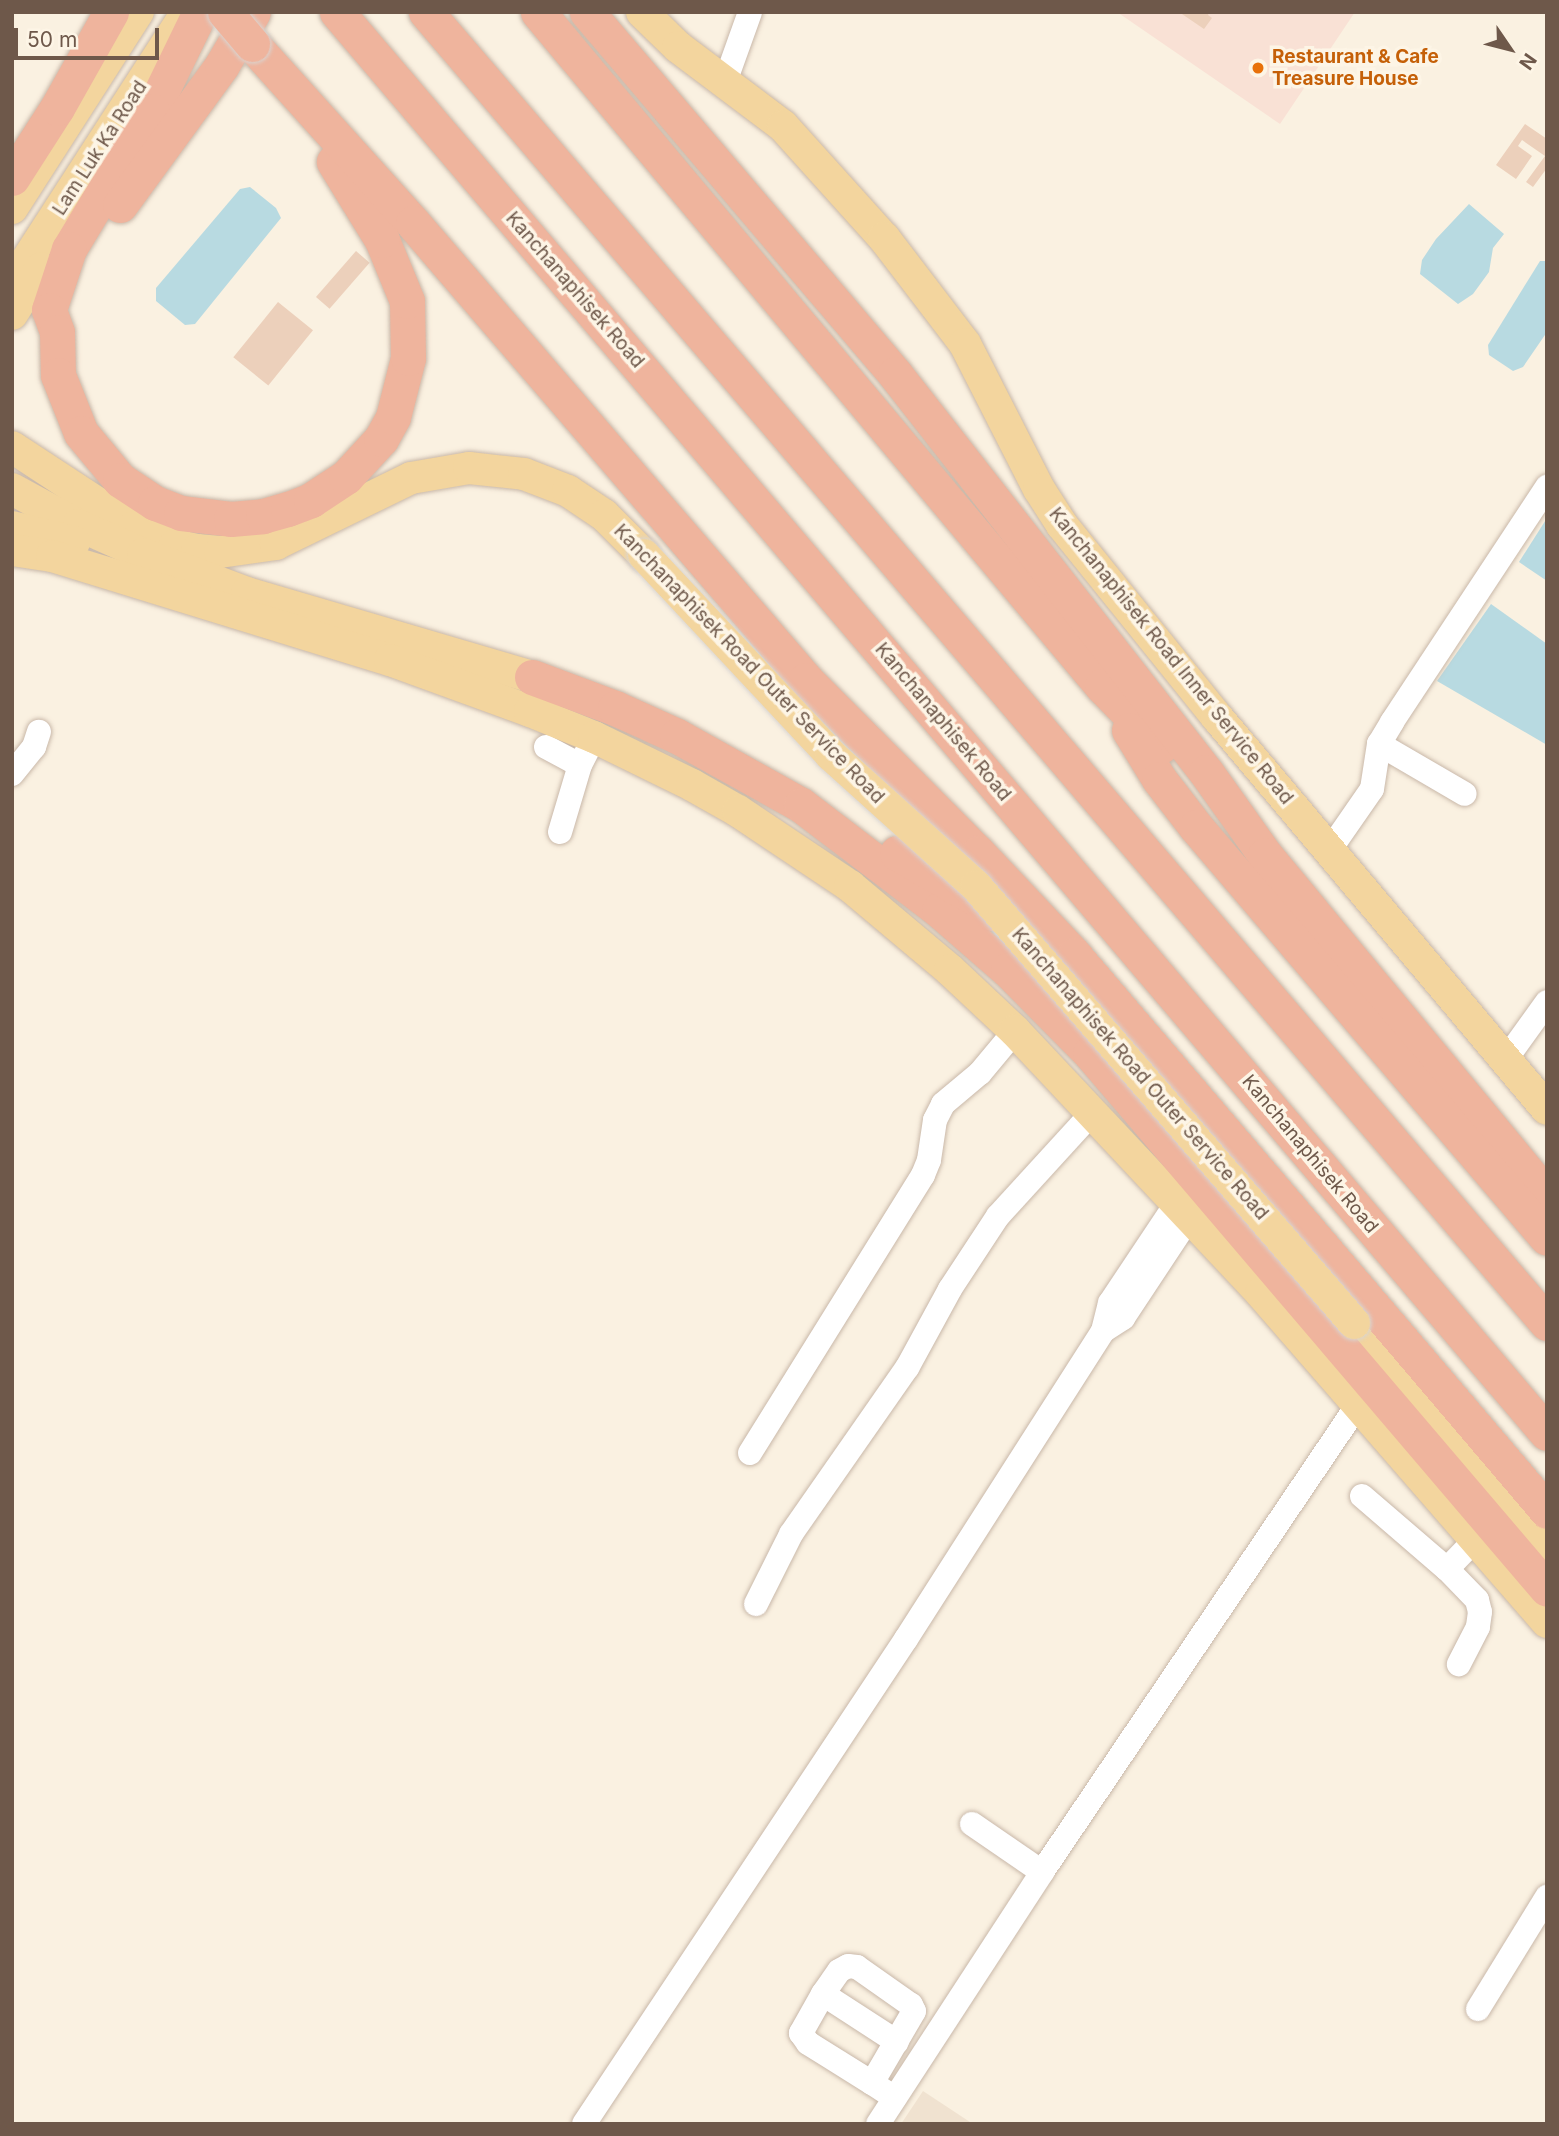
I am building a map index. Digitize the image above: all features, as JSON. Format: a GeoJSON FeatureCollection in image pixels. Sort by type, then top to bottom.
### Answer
{"type":"FeatureCollection","features":[{"type":"Feature","properties":{"kind":"highway"},"geometry":{"type":"LineString","coordinates":[[12,139],[94,12]]}},
{"type":"Feature","properties":{"kind":"highway"},"geometry":{"type":"LineString","coordinates":[[12,178],[57,108],[111,12]]}},
{"type":"Feature","properties":{"kind":"highway"},"geometry":{"type":"LineString","coordinates":[[200,12],[152,111],[69,249],[49,310],[57,332],[58,374],[71,414],[81,433],[120,480],[155,503],[181,513],[231,519],[263,516],[300,505],[329,490],[346,477],[381,439],[393,417],[405,377],[410,324],[400,279],[364,207],[252,28]]}},
{"type":"Feature","properties":{"kind":"highway"},"geometry":{"type":"LineString","coordinates":[[225,12],[252,28],[413,223],[806,680],[985,861],[1073,955],[1547,1511]]}},
{"type":"Feature","properties":{"kind":"highway","name":"Kanchanaphisek Road"},"geometry":{"type":"LineString","coordinates":[[337,12],[1547,1433]]}},
{"type":"Feature","properties":{"kind":"highway"},"geometry":{"type":"LineString","coordinates":[[426,12],[1547,1323]]}},
{"type":"Feature","properties":{"kind":"highway"},"geometry":{"type":"LineString","coordinates":[[538,12],[1102,686],[1265,855]]}},
{"type":"Feature","properties":{"kind":"highway"},"geometry":{"type":"LineString","coordinates":[[587,12],[895,374],[1206,772],[1265,855],[1532,1200],[1547,1238]]}},
{"type":"Feature","properties":{"kind":"highway"},"geometry":{"type":"LineString","coordinates":[[57,332],[73,281],[95,240],[252,28]]}},
{"type":"Feature","properties":{"kind":"highway"},"geometry":{"type":"LineString","coordinates":[[532,677],[615,708],[677,736],[801,805],[902,855],[975,898],[1112,1021],[1159,1056]]}},
{"type":"Feature","properties":{"kind":"highway"},"geometry":{"type":"LineString","coordinates":[[1102,686],[1159,779],[1196,827],[1532,1200]]}},
{"type":"Feature","properties":{"kind":"highway"},"geometry":{"type":"LineString","coordinates":[[801,805],[939,910],[1008,970],[1090,1053],[1266,1260],[1546,1609]]}},
{"type":"Feature","properties":{"kind":"main road"},"geometry":{"type":"LineString","coordinates":[[12,208],[138,12]]}},
{"type":"Feature","properties":{"kind":"main road","name":"Lam Luk Ka Road"},"geometry":{"type":"LineString","coordinates":[[12,283],[188,12]]}},
{"type":"Feature","properties":{"kind":"main road","name":"Kanchanaphisek Road Inner Service Road"},"geometry":{"type":"LineString","coordinates":[[642,12],[678,47],[770,116],[805,148],[864,214],[965,344],[1039,489],[1062,525],[1329,851],[1547,1109]]}},
{"type":"Feature","properties":{"kind":"main road"},"geometry":{"type":"LineString","coordinates":[[12,314],[111,159],[134,95]]}},
{"type":"Feature","properties":{"kind":"main road"},"geometry":{"type":"LineString","coordinates":[[12,423],[47,448],[82,492]]}},
{"type":"Feature","properties":{"kind":"main road","name":"Kanchanaphisek Road Outer Service Road"},"geometry":{"type":"LineString","coordinates":[[17,451],[154,537],[175,545],[220,552],[253,548],[292,538],[420,475],[444,469],[497,469],[524,474],[568,491],[604,515],[839,763],[976,886],[1547,1549]]}},
{"type":"Feature","properties":{"kind":"main road"},"geometry":{"type":"LineString","coordinates":[[12,489],[110,539],[247,593]]}},
{"type":"Feature","properties":{"kind":"main road"},"geometry":{"type":"LineString","coordinates":[[12,527],[32,529],[532,677],[594,737]]}},
{"type":"Feature","properties":{"kind":"main road"},"geometry":{"type":"LineString","coordinates":[[12,550],[52,556],[390,660],[594,737],[653,765],[726,805],[850,886],[932,953],[1015,1031],[1261,1293],[1502,1571],[1546,1609]]}},
{"type":"Feature","properties":{"kind":"street"},"geometry":{"type":"LineString","coordinates":[[725,82],[750,12]]}},
{"type":"Feature","properties":{"kind":"street"},"geometry":{"type":"LineString","coordinates":[[1329,851],[1372,789],[1379,744],[1547,487]]}},
{"type":"Feature","properties":{"kind":"street"},"geometry":{"type":"LineString","coordinates":[[12,774],[34,747],[39,732]]}},
{"type":"Feature","properties":{"kind":"street"},"geometry":{"type":"LineString","coordinates":[[560,832],[580,765],[594,737]]}},
{"type":"Feature","properties":{"kind":"street"},"geometry":{"type":"LineString","coordinates":[[1379,744],[1465,794]]}},
{"type":"Feature","properties":{"kind":"street"},"geometry":{"type":"LineString","coordinates":[[546,747],[580,765]]}},
{"type":"Feature","properties":{"kind":"street"},"geometry":{"type":"LineString","coordinates":[[1506,1059],[1547,1002]]}},
{"type":"Feature","properties":{"kind":"street"},"geometry":{"type":"LineString","coordinates":[[750,1453],[923,1175],[929,1160],[935,1120],[943,1104],[980,1073],[1015,1031]]}},
{"type":"Feature","properties":{"kind":"street"},"geometry":{"type":"LineString","coordinates":[[756,1604],[791,1534],[907,1368],[950,1289],[998,1216],[1092,1113]]}},
{"type":"Feature","properties":{"kind":"street"},"geometry":{"type":"LineString","coordinates":[[584,2124],[899,1649],[1103,1331],[1123,1318],[1183,1211]]}},
{"type":"Feature","properties":{"kind":"street"},"geometry":{"type":"LineString","coordinates":[[878,2124],[1042,1872],[1359,1403]]}},
{"type":"Feature","properties":{"kind":"street"},"geometry":{"type":"LineString","coordinates":[[1362,1496],[1447,1569],[1477,1600],[1480,1612],[1478,1627],[1460,1664]]}},
{"type":"Feature","properties":{"kind":"street"},"geometry":{"type":"LineString","coordinates":[[1447,1569],[1475,1540]]}},
{"type":"Feature","properties":{"kind":"street"},"geometry":{"type":"LineString","coordinates":[[972,1824],[1042,1872]]}},
{"type":"Feature","properties":{"kind":"street"},"geometry":{"type":"LineString","coordinates":[[1478,2009],[1547,1897]]}},
{"type":"Feature","properties":{"kind":"street"},"geometry":{"type":"LineString","coordinates":[[872,2083],[914,2011],[911,2005],[857,1967],[848,1966],[839,1971],[822,1994],[803,2028],[803,2038],[872,2083],[895,2098]]}},
{"type":"Feature","properties":{"kind":"street"},"geometry":{"type":"LineString","coordinates":[[822,1994],[897,2042]]}},
{"type":"Feature","properties":{"kind":"shaded area","name":"Restaurant & Cafe Treasure House"},"geometry":{"type":"Polygon","coordinates":[[[1117,12],[1355,12],[1280,124],[1117,12]]]}},
{"type":"Feature","properties":{"kind":"shaded area"},"geometry":{"type":"Polygon","coordinates":[[[923,2091],[973,2124],[901,2124],[923,2091]]]}},
{"type":"Feature","properties":{"kind":"water"},"geometry":{"type":"Polygon","coordinates":[[[250,187],[276,208],[281,218],[195,324],[185,325],[156,301],[156,288],[240,189],[250,187]]]}},
{"type":"Feature","properties":{"kind":"water"},"geometry":{"type":"Polygon","coordinates":[[[1469,204],[1504,234],[1493,248],[1489,272],[1473,294],[1458,304],[1420,274],[1422,260],[1436,239],[1469,204]]]}},
{"type":"Feature","properties":{"kind":"water"},"geometry":{"type":"Polygon","coordinates":[[[1540,261],[1547,261],[1547,332],[1523,367],[1513,371],[1489,355],[1488,345],[1540,261]]]}},
{"type":"Feature","properties":{"kind":"water"},"geometry":{"type":"Polygon","coordinates":[[[1547,518],[1547,581],[1519,562],[1547,518]]]}},
{"type":"Feature","properties":{"kind":"water"},"geometry":{"type":"Polygon","coordinates":[[[1491,604],[1547,644],[1547,745],[1437,681],[1491,604]]]}},
{"type":"Feature","properties":{"kind":"building"},"geometry":{"type":"Polygon","coordinates":[[[1179,12],[1209,12],[1208,15],[1212,18],[1204,29],[1179,12]]]}},
{"type":"Feature","properties":{"kind":"building"},"geometry":{"type":"Polygon","coordinates":[[[1525,124],[1547,139],[1547,168],[1533,187],[1526,182],[1545,156],[1522,140],[1518,146],[1532,156],[1516,179],[1496,165],[1525,124]]]}},
{"type":"Feature","properties":{"kind":"building"},"geometry":{"type":"Polygon","coordinates":[[[356,251],[370,263],[330,309],[316,297],[356,251]]]}},
{"type":"Feature","properties":{"kind":"building"},"geometry":{"type":"Polygon","coordinates":[[[278,302],[313,330],[268,385],[233,357],[278,302]]]}},
{"type":"Feature","properties":{"kind":"place","name":"Restaurant & Cafe Treasure House"},"geometry":{"type":"Point","coordinates":[1258,68]}}]}
